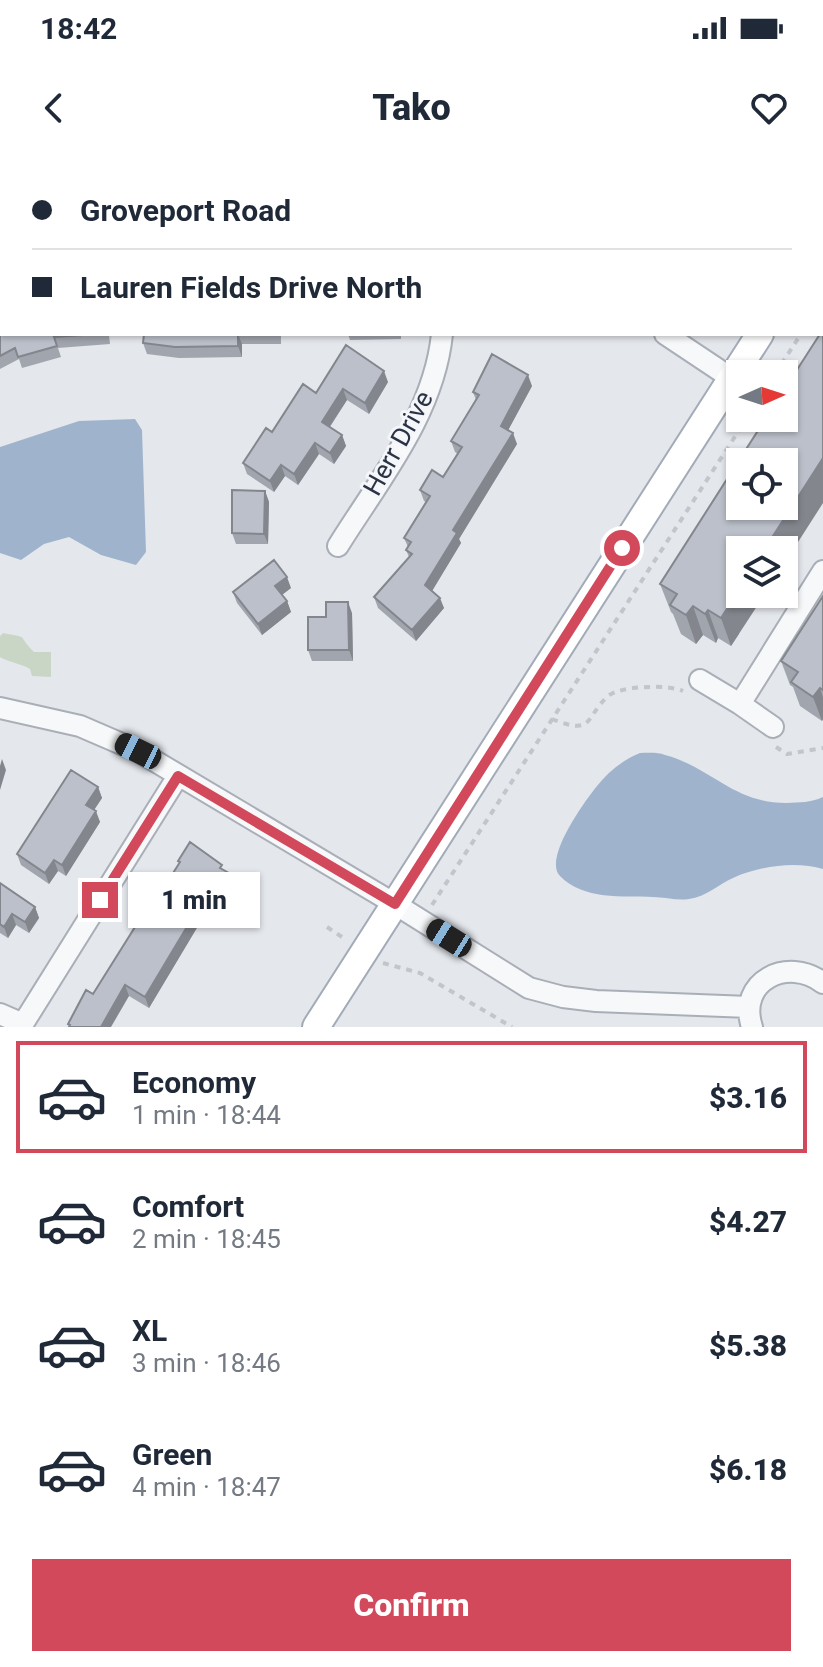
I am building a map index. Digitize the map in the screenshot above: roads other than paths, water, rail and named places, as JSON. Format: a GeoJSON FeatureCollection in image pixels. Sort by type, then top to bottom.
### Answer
{"type":"FeatureCollection","features":[{"type":"Feature","properties":{"kind":"main road"},"geometry":{"type":"LineString","coordinates":[[743,360],[759,336]]}},
{"type":"Feature","properties":{"kind":"main road"},"geometry":{"type":"LineString","coordinates":[[316,1027],[726,386]]}},
{"type":"Feature","properties":{"kind":"street","name":"Herr Drive"},"geometry":{"type":"LineString","coordinates":[[338,546],[407,437],[426,399],[439,363],[442,336]]}},
{"type":"Feature","properties":{"kind":"street"},"geometry":{"type":"LineString","coordinates":[[668,336],[726,375]]}},
{"type":"Feature","properties":{"kind":"street"},"geometry":{"type":"LineString","coordinates":[[740,704],[823,571]]}},
{"type":"Feature","properties":{"kind":"street"},"geometry":{"type":"LineString","coordinates":[[693,686],[740,704],[774,737]]}},
{"type":"Feature","properties":{"kind":"street"},"geometry":{"type":"LineString","coordinates":[[0,708],[80,726],[138,751],[529,988],[563,997],[751,1017],[753,994],[772,975],[785,970],[799,971],[823,983]]}},
{"type":"Feature","properties":{"kind":"street"},"geometry":{"type":"LineString","coordinates":[[0,1014],[22,1025],[178,776]]}},
{"type":"Feature","properties":{"kind":"water"},"geometry":{"type":"Polygon","coordinates":[[[135,419],[142,430],[146,552],[136,565],[101,555],[69,537],[44,544],[21,560],[0,553],[0,447],[79,421],[135,419]]]}},
{"type":"Feature","properties":{"kind":"water"},"geometry":{"type":"Polygon","coordinates":[[[640,753],[659,753],[681,761],[737,791],[767,801],[800,802],[823,797],[823,869],[801,865],[766,868],[743,874],[701,896],[685,899],[604,895],[569,884],[556,868],[567,831],[601,781],[622,762],[640,753]]]}}]}
